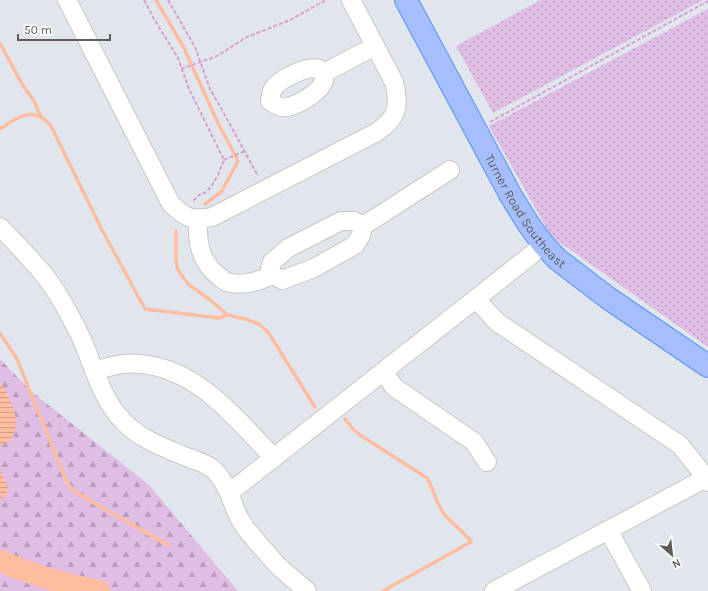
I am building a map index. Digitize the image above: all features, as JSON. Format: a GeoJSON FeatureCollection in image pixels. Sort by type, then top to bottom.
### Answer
{"type":"FeatureCollection","features":[{"type":"Feature","properties":{"kind":"main road","name":"Turner Road Southeast"},"geometry":{"type":"LineString","coordinates":[[406,0],[511,196],[543,244],[557,259],[608,298],[708,366]]}},
{"type":"Feature","properties":{"kind":"street"},"geometry":{"type":"LineString","coordinates":[[67,0],[171,204],[191,217],[212,217],[377,132],[390,123],[396,111],[398,95],[394,82],[351,0]]}},
{"type":"Feature","properties":{"kind":"street"},"geometry":{"type":"LineString","coordinates":[[324,73],[375,46]]}},
{"type":"Feature","properties":{"kind":"street"},"geometry":{"type":"LineString","coordinates":[[311,68],[318,69],[324,73],[324,81],[318,90],[304,100],[287,107],[263,105],[280,81],[311,68]]}},
{"type":"Feature","properties":{"kind":"street"},"geometry":{"type":"LineString","coordinates":[[363,226],[450,170]]}},
{"type":"Feature","properties":{"kind":"street"},"geometry":{"type":"LineString","coordinates":[[191,217],[203,260],[213,272],[227,282],[244,284],[272,275]]}},
{"type":"Feature","properties":{"kind":"street"},"geometry":{"type":"LineString","coordinates":[[341,221],[354,222],[363,226],[362,235],[355,245],[334,258],[314,268],[282,280],[272,275],[270,269],[272,262],[288,248],[341,221]]}},
{"type":"Feature","properties":{"kind":"street"},"geometry":{"type":"LineString","coordinates":[[0,227],[42,272],[67,310],[105,396],[124,423],[137,433],[156,444],[200,462],[214,470],[222,480],[238,516],[246,529],[277,565],[307,591]]}},
{"type":"Feature","properties":{"kind":"street"},"geometry":{"type":"LineString","coordinates":[[229,493],[384,372],[543,244]]}},
{"type":"Feature","properties":{"kind":"street"},"geometry":{"type":"LineString","coordinates":[[476,299],[497,322],[680,445],[707,480],[608,530],[499,590]]}},
{"type":"Feature","properties":{"kind":"street"},"geometry":{"type":"LineString","coordinates":[[94,371],[117,365],[138,364],[156,366],[192,380],[210,394],[274,458]]}},
{"type":"Feature","properties":{"kind":"street"},"geometry":{"type":"LineString","coordinates":[[384,372],[394,387],[474,442],[487,462]]}},
{"type":"Feature","properties":{"kind":"street"},"geometry":{"type":"LineString","coordinates":[[608,530],[642,591]]}},
{"type":"Feature","properties":{"kind":"path"},"geometry":{"type":"LineString","coordinates":[[144,0],[154,20],[178,58],[189,89],[224,160]]}},
{"type":"Feature","properties":{"kind":"path"},"geometry":{"type":"LineString","coordinates":[[168,0],[195,47],[214,98],[222,108],[265,189]]}},
{"type":"Feature","properties":{"kind":"path"},"geometry":{"type":"LineString","coordinates":[[181,69],[217,56],[252,35],[290,20],[326,0]]}},
{"type":"Feature","properties":{"kind":"path"},"geometry":{"type":"LineString","coordinates":[[475,130],[708,1]]}},
{"type":"Feature","properties":{"kind":"path"},"geometry":{"type":"LineString","coordinates":[[191,217],[199,194],[206,192],[210,187],[218,175],[224,160],[245,151]]}},
{"type":"Feature","properties":{"kind":"green space"},"geometry":{"type":"Polygon","coordinates":[[[541,0],[703,0],[493,113],[456,46],[541,0]]]}},
{"type":"Feature","properties":{"kind":"green space"},"geometry":{"type":"Polygon","coordinates":[[[708,9],[708,347],[551,236],[489,126],[708,9]]]}},
{"type":"Feature","properties":{"kind":"green space"},"geometry":{"type":"Polygon","coordinates":[[[0,359],[32,392],[149,485],[238,591],[0,591],[0,359]]]}},
{"type":"Feature","properties":{"kind":"shaded area"},"geometry":{"type":"Polygon","coordinates":[[[0,382],[8,395],[14,410],[16,425],[11,439],[0,446],[0,382]]]}},
{"type":"Feature","properties":{"kind":"shaded area"},"geometry":{"type":"Polygon","coordinates":[[[0,467],[8,490],[7,494],[0,500],[0,467]]]}},
{"type":"Feature","properties":{"kind":"waterway"},"geometry":{"type":"LineString","coordinates":[[156,0],[183,46],[218,123],[238,161],[222,191],[205,204]]}},
{"type":"Feature","properties":{"kind":"waterway"},"geometry":{"type":"LineString","coordinates":[[0,43],[22,84],[34,101],[41,117]]}},
{"type":"Feature","properties":{"kind":"waterway"},"geometry":{"type":"LineString","coordinates":[[0,129],[19,117],[26,115],[38,116],[51,126],[101,228],[145,309],[219,318],[228,315]]}},
{"type":"Feature","properties":{"kind":"waterway"},"geometry":{"type":"LineString","coordinates":[[176,231],[176,261],[178,270],[188,284],[228,315],[259,324],[268,332],[315,407]]}},
{"type":"Feature","properties":{"kind":"waterway"},"geometry":{"type":"LineString","coordinates":[[0,333],[17,359],[67,483],[73,490],[87,499],[168,545]]}},
{"type":"Feature","properties":{"kind":"waterway"},"geometry":{"type":"LineString","coordinates":[[345,419],[360,435],[427,478],[442,511],[447,518],[470,539],[471,542],[383,591]]}},
{"type":"Feature","properties":{"kind":"waterway"},"geometry":{"type":"LineString","coordinates":[[0,561],[48,579],[99,591]]}}]}
